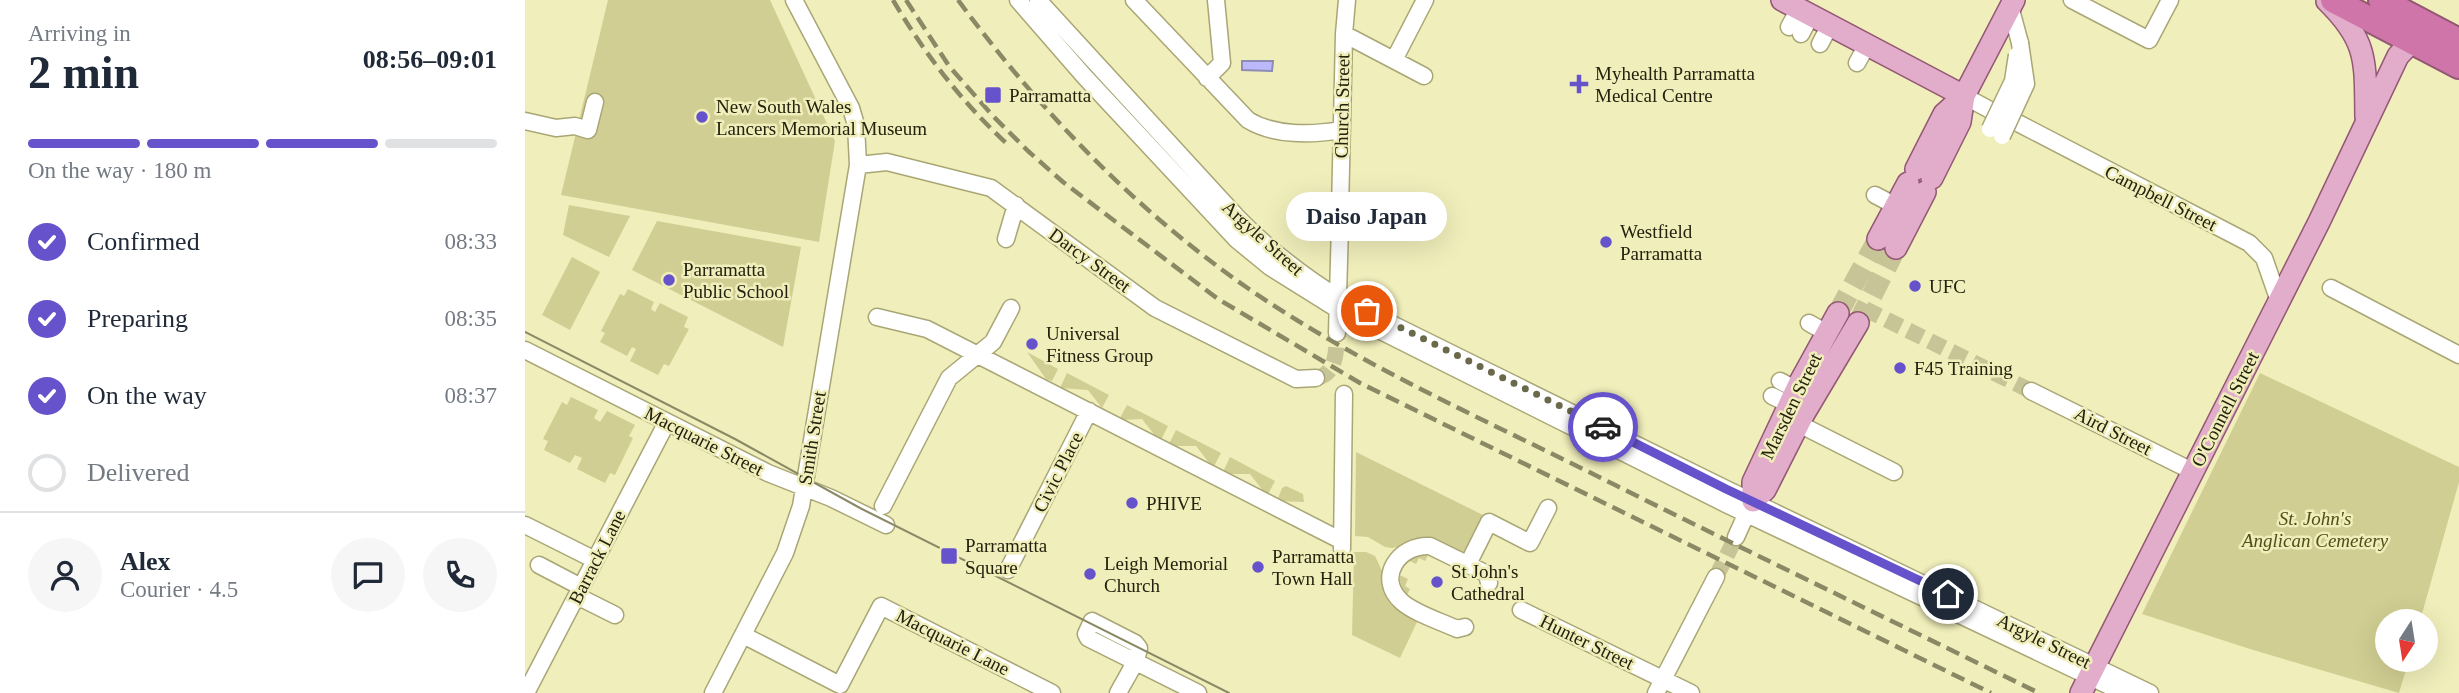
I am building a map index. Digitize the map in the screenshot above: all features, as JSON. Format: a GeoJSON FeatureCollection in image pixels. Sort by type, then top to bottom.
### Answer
{"type":"FeatureCollection","features":[{"type":"Feature","properties":{"kind":"highway"},"geometry":{"type":"LineString","coordinates":[[2333,0],[2459,66]]}},
{"type":"Feature","properties":{"kind":"highway"},"geometry":{"type":"LineString","coordinates":[[2381,0],[2457,40]]}},
{"type":"Feature","properties":{"kind":"main road"},"geometry":{"type":"LineString","coordinates":[[2326,0],[2348,23],[2364,56],[2367,77],[2366,123]]}},
{"type":"Feature","properties":{"kind":"main road"},"geometry":{"type":"LineString","coordinates":[[1920,180],[1896,206],[1887,244],[1920,180],[1944,114],[1964,96],[2012,3]]}},
{"type":"Feature","properties":{"kind":"main road"},"geometry":{"type":"LineString","coordinates":[[1805,22],[1862,54],[1964,96]]}},
{"type":"Feature","properties":{"kind":"main road"},"geometry":{"type":"LineString","coordinates":[[2412,41],[2419,37],[2437,36],[2457,40]]}},
{"type":"Feature","properties":{"kind":"main road","name":"O'Connell Street"},"geometry":{"type":"LineString","coordinates":[[2088,678],[2194,472],[2398,56],[2412,41]]}},
{"type":"Feature","properties":{"kind":"main road","name":"Marsden Street"},"geometry":{"type":"LineString","coordinates":[[1750,507],[1768,486],[1788,399],[1818,328],[1838,313]]}},
{"type":"Feature","properties":{"kind":"main road","name":"Marsden Street"},"geometry":{"type":"LineString","coordinates":[[1788,399],[1858,323]]}},
{"type":"Feature","properties":{"kind":"street","name":"Smith Street"},"geometry":{"type":"LineString","coordinates":[[713,693],[785,553],[798,517],[858,165],[856,125],[851,108],[794,0]]}},
{"type":"Feature","properties":{"kind":"street","name":"Argyle Street"},"geometry":{"type":"LineString","coordinates":[[1018,0],[1084,76],[1237,240],[1270,267],[2088,678],[2124,693]]}},
{"type":"Feature","properties":{"kind":"street","name":"Argyle Street"},"geometry":{"type":"LineString","coordinates":[[1038,0],[1251,232],[1337,303]]}},
{"type":"Feature","properties":{"kind":"street"},"geometry":{"type":"LineString","coordinates":[[1134,0],[1210,75],[1249,109],[1268,120],[1323,124],[1341,130]]}},
{"type":"Feature","properties":{"kind":"street"},"geometry":{"type":"LineString","coordinates":[[1143,0],[1210,75]]}},
{"type":"Feature","properties":{"kind":"street"},"geometry":{"type":"LineString","coordinates":[[1210,75],[1221,64],[1216,0]]}},
{"type":"Feature","properties":{"kind":"street","name":"Church Street"},"geometry":{"type":"LineString","coordinates":[[1337,333],[1347,0]]}},
{"type":"Feature","properties":{"kind":"street"},"geometry":{"type":"LineString","coordinates":[[1394,60],[1425,0]]}},
{"type":"Feature","properties":{"kind":"street"},"geometry":{"type":"LineString","coordinates":[[2072,0],[2150,40],[2169,0]]}},
{"type":"Feature","properties":{"kind":"street"},"geometry":{"type":"LineString","coordinates":[[1996,132],[2026,85],[2012,3]]}},
{"type":"Feature","properties":{"kind":"street"},"geometry":{"type":"LineString","coordinates":[[1344,34],[1424,76]]}},
{"type":"Feature","properties":{"kind":"street"},"geometry":{"type":"LineString","coordinates":[[1964,96],[1992,111]]}},
{"type":"Feature","properties":{"kind":"street"},"geometry":{"type":"LineString","coordinates":[[525,121],[556,128],[575,126],[588,130],[595,102]]}},
{"type":"Feature","properties":{"kind":"street","name":"Campbell Street"},"geometry":{"type":"LineString","coordinates":[[2014,121],[2249,243],[2265,258],[2279,301]]}},
{"type":"Feature","properties":{"kind":"street","name":"Darcy Street"},"geometry":{"type":"LineString","coordinates":[[858,165],[887,162],[996,191],[1155,308],[1296,379],[1316,378]]}},
{"type":"Feature","properties":{"kind":"street"},"geometry":{"type":"LineString","coordinates":[[1875,195],[1896,206]]}},
{"type":"Feature","properties":{"kind":"street"},"geometry":{"type":"LineString","coordinates":[[1006,239],[1016,205]]}},
{"type":"Feature","properties":{"kind":"street"},"geometry":{"type":"LineString","coordinates":[[2331,288],[2459,355]]}},
{"type":"Feature","properties":{"kind":"street"},"geometry":{"type":"LineString","coordinates":[[883,506],[949,379],[993,342],[1011,308]]}},
{"type":"Feature","properties":{"kind":"street"},"geometry":{"type":"LineString","coordinates":[[877,317],[927,329],[1089,411],[1342,546],[1344,394]]}},
{"type":"Feature","properties":{"kind":"street","name":"Macquarie Street"},"geometry":{"type":"LineString","coordinates":[[525,350],[768,473],[831,498],[886,525]]}},
{"type":"Feature","properties":{"kind":"street","name":"Aird Street"},"geometry":{"type":"LineString","coordinates":[[2031,391],[2194,472]]}},
{"type":"Feature","properties":{"kind":"street"},"geometry":{"type":"LineString","coordinates":[[1788,399],[1894,472]]}},
{"type":"Feature","properties":{"kind":"street","name":"Civic Place"},"geometry":{"type":"LineString","coordinates":[[1008,570],[1089,411]]}},
{"type":"Feature","properties":{"kind":"street","name":"Barrack Lane"},"geometry":{"type":"LineString","coordinates":[[526,693],[667,422]]}},
{"type":"Feature","properties":{"kind":"street","name":"Marsden Street"},"geometry":{"type":"LineString","coordinates":[[1736,537],[1750,507]]}},
{"type":"Feature","properties":{"kind":"street"},"geometry":{"type":"LineString","coordinates":[[1468,564],[1489,522],[1530,543],[1548,508]]}},
{"type":"Feature","properties":{"kind":"street"},"geometry":{"type":"LineString","coordinates":[[525,525],[595,560]]}},
{"type":"Feature","properties":{"kind":"street"},"geometry":{"type":"LineString","coordinates":[[1465,627],[1457,629],[1402,602],[1393,590],[1392,568],[1400,555],[1414,547],[1430,546],[1487,574],[1489,583]]}},
{"type":"Feature","properties":{"kind":"street"},"geometry":{"type":"LineString","coordinates":[[539,565],[615,615]]}},
{"type":"Feature","properties":{"kind":"street"},"geometry":{"type":"LineString","coordinates":[[1659,686],[1716,578]]}},
{"type":"Feature","properties":{"kind":"street","name":"Macquarie Lane"},"geometry":{"type":"LineString","coordinates":[[743,635],[840,685],[881,606],[1052,693]]}},
{"type":"Feature","properties":{"kind":"street","name":"Hunter Street"},"geometry":{"type":"LineString","coordinates":[[1521,610],[1659,686],[1691,693]]}},
{"type":"Feature","properties":{"kind":"street"},"geometry":{"type":"LineString","coordinates":[[1090,638],[1198,693]]}},
{"type":"Feature","properties":{"kind":"street"},"geometry":{"type":"LineString","coordinates":[[1118,693],[1135,661]]}},
{"type":"Feature","properties":{"kind":"street","name":"Argyle Street"},"geometry":{"type":"LineString","coordinates":[[2088,678],[2150,693]]}},
{"type":"Feature","properties":{"kind":"green space","name":"New South Wales Lancers Memorial Museum"},"geometry":{"type":"Polygon","coordinates":[[[608,0],[770,0],[835,141],[819,242],[561,195],[608,0]]]}},
{"type":"Feature","properties":{"kind":"green space"},"geometry":{"type":"Polygon","coordinates":[[[569,205],[630,216],[609,257],[563,235],[569,205]]]}},
{"type":"Feature","properties":{"kind":"green space"},"geometry":{"type":"Polygon","coordinates":[[[657,221],[801,247],[783,347],[632,270],[657,221]]]}},
{"type":"Feature","properties":{"kind":"green space"},"geometry":{"type":"Polygon","coordinates":[[[572,257],[600,272],[570,330],[542,315],[572,257]]]}},
{"type":"Feature","properties":{"kind":"green space"},"geometry":{"type":"Polygon","coordinates":[[[628,289],[654,302],[651,309],[655,312],[660,303],[688,317],[684,327],[689,329],[669,366],[664,364],[658,375],[630,361],[636,349],[632,347],[627,356],[600,342],[605,333],[601,331],[620,294],[624,296],[628,289]]]}},
{"type":"Feature","properties":{"kind":"green space"},"geometry":{"type":"Polygon","coordinates":[[[1027,352],[1058,369],[1052,381],[1046,379],[1027,352]]]}},
{"type":"Feature","properties":{"kind":"green space"},"geometry":{"type":"Polygon","coordinates":[[[1067,373],[1109,395],[1102,408],[1088,390],[1060,388],[1067,373]]]}},
{"type":"Feature","properties":{"kind":"green space","name":"St. John's Anglican Cemetery"},"geometry":{"type":"Polygon","coordinates":[[[2260,373],[2459,467],[2459,482],[2423,609],[2375,609],[2375,672],[2405,672],[2399,693],[2142,614],[2260,373]]]}},
{"type":"Feature","properties":{"kind":"green space"},"geometry":{"type":"Polygon","coordinates":[[[571,397],[598,410],[594,418],[600,422],[607,411],[635,425],[629,436],[633,438],[615,475],[610,473],[605,483],[577,469],[582,458],[575,455],[570,463],[544,450],[548,441],[543,439],[562,402],[567,405],[571,397]]]}},
{"type":"Feature","properties":{"kind":"green space"},"geometry":{"type":"Polygon","coordinates":[[[1127,405],[1168,426],[1160,442],[1142,419],[1121,420],[1127,405]]]}},
{"type":"Feature","properties":{"kind":"green space"},"geometry":{"type":"Polygon","coordinates":[[[1176,430],[1221,453],[1213,468],[1196,446],[1168,446],[1176,430]]]}},
{"type":"Feature","properties":{"kind":"green space"},"geometry":{"type":"Polygon","coordinates":[[[1356,452],[1483,515],[1463,554],[1433,540],[1392,548],[1368,537],[1355,536],[1356,452]]]}},
{"type":"Feature","properties":{"kind":"green space"},"geometry":{"type":"Polygon","coordinates":[[[1230,457],[1275,481],[1267,496],[1250,474],[1222,474],[1230,457]]]}},
{"type":"Feature","properties":{"kind":"green space"},"geometry":{"type":"Polygon","coordinates":[[[1286,486],[1303,494],[1304,502],[1277,501],[1282,488],[1286,486]]]}},
{"type":"Feature","properties":{"kind":"green space"},"geometry":{"type":"Polygon","coordinates":[[[1430,551],[1425,561],[1419,558],[1416,564],[1407,560],[1400,575],[1408,579],[1405,586],[1410,589],[1405,599],[1398,579],[1402,559],[1430,551]]]}},
{"type":"Feature","properties":{"kind":"green space"},"geometry":{"type":"Polygon","coordinates":[[[1354,552],[1366,552],[1375,556],[1396,601],[1418,620],[1400,658],[1352,635],[1354,552]]]}},
{"type":"Feature","properties":{"kind":"water"},"geometry":{"type":"Polygon","coordinates":[[[1242,61],[1273,61],[1272,71],[1242,70],[1242,61]]]}},
{"type":"Feature","properties":{"kind":"tunnel"},"geometry":{"type":"LineString","coordinates":[[1838,313],[1878,239]]}},
{"type":"Feature","properties":{"kind":"tunnel"},"geometry":{"type":"LineString","coordinates":[[1858,323],[1896,248]]}},
{"type":"Feature","properties":{"kind":"tunnel"},"geometry":{"type":"LineString","coordinates":[[1865,309],[2031,391]]}},
{"type":"Feature","properties":{"kind":"tunnel"},"geometry":{"type":"LineString","coordinates":[[1316,378],[1323,376],[1332,367],[1337,333]]}},
{"type":"Feature","properties":{"kind":"tunnel"},"geometry":{"type":"LineString","coordinates":[[1716,577],[1736,537]]}},
{"type":"Feature","properties":{"kind":"tram line"},"geometry":{"type":"LineString","coordinates":[[525,332],[735,439],[860,508],[1229,693]]}},
{"type":"Feature","properties":{"kind":"railway"},"geometry":{"type":"LineString","coordinates":[[893,0],[944,76],[1006,143]]}},
{"type":"Feature","properties":{"kind":"railway"},"geometry":{"type":"LineString","coordinates":[[906,0],[949,66],[1028,151],[1063,182],[1218,299],[1360,383],[1991,693]]}},
{"type":"Feature","properties":{"kind":"railway"},"geometry":{"type":"LineString","coordinates":[[958,0],[1022,81],[1091,156],[1207,259],[1290,316],[1421,389],[2039,693]]}},
{"type":"Feature","properties":{"kind":"way so far"},"geometry":{"type":"LineString","coordinates":[[1367,311],[1603,427]]}},
{"type":"Feature","properties":{"kind":"place","name":"Myhealth Parramatta Medical Centre"},"geometry":{"type":"Point","coordinates":[1579,84]}},
{"type":"Feature","properties":{"kind":"place","name":"Parramatta"},"geometry":{"type":"Point","coordinates":[993,95]}},
{"type":"Feature","properties":{"kind":"place","name":"New South Wales Lancers Memorial Museum"},"geometry":{"type":"Point","coordinates":[702,117]}},
{"type":"Feature","properties":{"kind":"place","name":"Westfield Parramatta"},"geometry":{"type":"Point","coordinates":[1606,242]}},
{"type":"Feature","properties":{"kind":"place","name":"Parramatta Public School"},"geometry":{"type":"Point","coordinates":[669,280]}},
{"type":"Feature","properties":{"kind":"place","name":"UFC"},"geometry":{"type":"Point","coordinates":[1915,286]}},
{"type":"Feature","properties":{"kind":"place","name":"Daiso Japan"},"geometry":{"type":"Point","coordinates":[1367,311]}},
{"type":"Feature","properties":{"kind":"place","name":"Universal Fitness Group"},"geometry":{"type":"Point","coordinates":[1032,344]}},
{"type":"Feature","properties":{"kind":"place","name":"F45 Training"},"geometry":{"type":"Point","coordinates":[1900,368]}},
{"type":"Feature","properties":{"kind":"place","name":"PHIVE"},"geometry":{"type":"Point","coordinates":[1132,503]}},
{"type":"Feature","properties":{"kind":"place","name":"Parramatta Square"},"geometry":{"type":"Point","coordinates":[949,556]}},
{"type":"Feature","properties":{"kind":"place","name":"Parramatta Town Hall"},"geometry":{"type":"Point","coordinates":[1258,567]}},
{"type":"Feature","properties":{"kind":"place","name":"Leigh Memorial Church"},"geometry":{"type":"Point","coordinates":[1090,574]}},
{"type":"Feature","properties":{"kind":"place","name":"St John's Cathedral"},"geometry":{"type":"Point","coordinates":[1437,582]}},
{"type":"Feature","properties":{"kind":"route"},"geometry":{"type":"LineString","coordinates":[[1603,427],[1726,489],[1948,594]]}}]}
